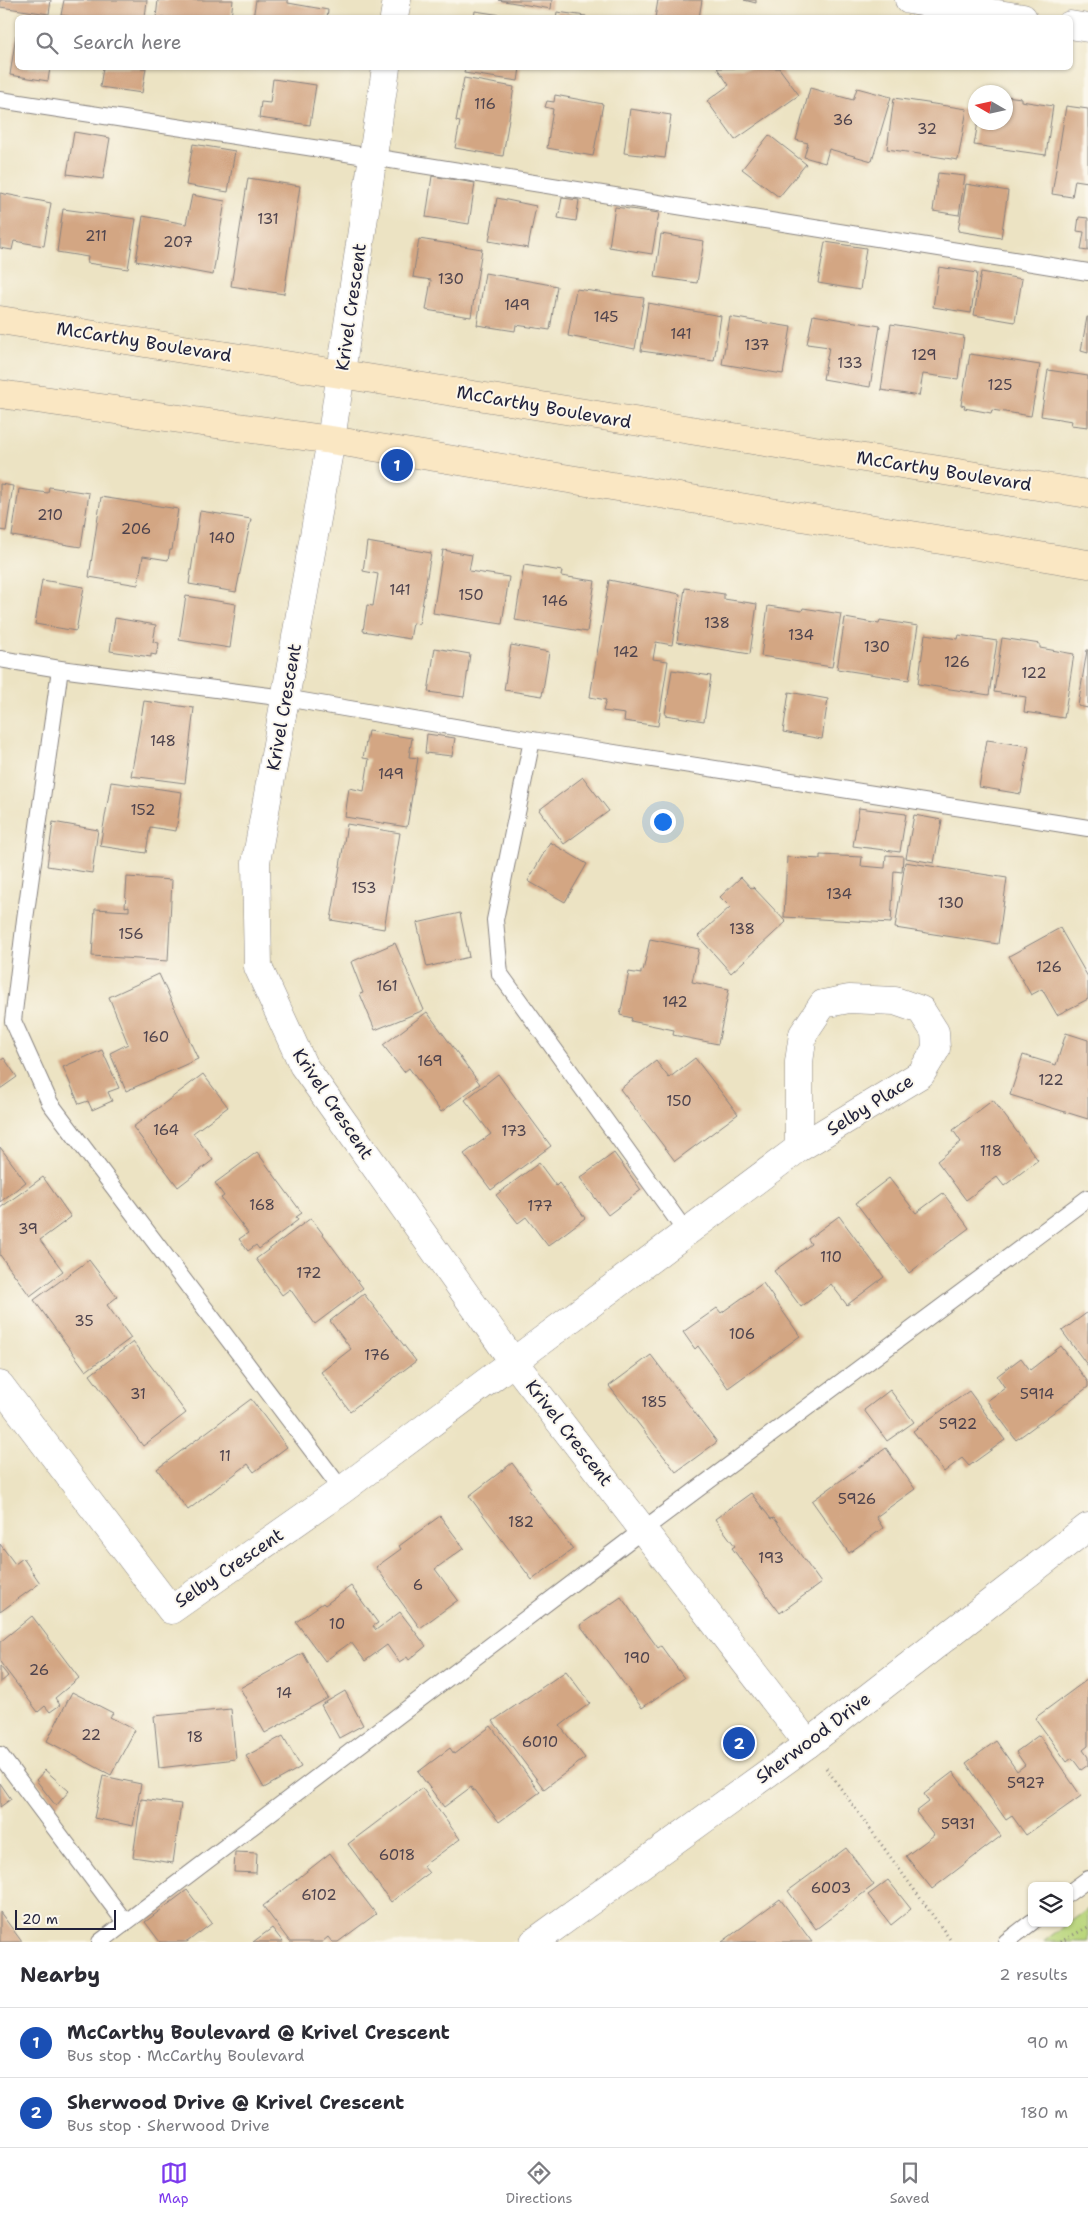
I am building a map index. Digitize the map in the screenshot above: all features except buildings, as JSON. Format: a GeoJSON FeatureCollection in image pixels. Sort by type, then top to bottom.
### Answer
{"type":"FeatureCollection","features":[{"type":"Feature","properties":{"kind":"main road","name":"McCarthy Boulevard"},"geometry":{"type":"LineString","coordinates":[[0,320],[342,372],[678,429],[1088,494]]}},
{"type":"Feature","properties":{"kind":"main road"},"geometry":{"type":"LineString","coordinates":[[0,394],[331,440],[1088,564]]}},
{"type":"Feature","properties":{"kind":"street"},"geometry":{"type":"LineString","coordinates":[[394,15],[397,0]]}},
{"type":"Feature","properties":{"kind":"street"},"geometry":{"type":"LineString","coordinates":[[909,0],[1004,15]]}},
{"type":"Feature","properties":{"kind":"street"},"geometry":{"type":"LineString","coordinates":[[1073,26],[1088,28]]}},
{"type":"Feature","properties":{"kind":"street","name":"Krivel Crescent"},"geometry":{"type":"LineString","coordinates":[[386,70],[331,440],[256,862],[258,967],[303,1065],[513,1361],[808,1744]]}},
{"type":"Feature","properties":{"kind":"street","name":"Selby Place"},"geometry":{"type":"LineString","coordinates":[[513,1361],[799,1148],[921,1074],[936,1048],[936,1032],[921,1010],[895,1001],[848,999],[823,1004],[804,1034],[799,1062],[799,1148]]}},
{"type":"Feature","properties":{"kind":"street","name":"Selby Crescent"},"geometry":{"type":"LineString","coordinates":[[0,1385],[171,1610],[342,1490],[513,1361]]}},
{"type":"Feature","properties":{"kind":"street","name":"Sherwood Drive"},"geometry":{"type":"LineString","coordinates":[[534,1942],[808,1744],[1088,1527]]}},
{"type":"Feature","properties":{"kind":"lane"},"geometry":{"type":"LineString","coordinates":[[0,100],[372,157],[1088,272]]}},
{"type":"Feature","properties":{"kind":"lane"},"geometry":{"type":"LineString","coordinates":[[0,659],[60,669],[285,698],[532,740],[1088,828]]}},
{"type":"Feature","properties":{"kind":"lane"},"geometry":{"type":"LineString","coordinates":[[60,669],[25,919],[13,1021],[50,1103],[342,1490]]}},
{"type":"Feature","properties":{"kind":"lane"},"geometry":{"type":"LineString","coordinates":[[532,740],[495,920],[500,974],[686,1232]]}},
{"type":"Feature","properties":{"kind":"lane"},"geometry":{"type":"LineString","coordinates":[[100,1942],[644,1529],[1088,1198]]}},
{"type":"Feature","properties":{"kind":"lane"},"geometry":{"type":"LineString","coordinates":[[0,1756],[125,1922]]}},
{"type":"Feature","properties":{"kind":"lane"},"geometry":{"type":"LineString","coordinates":[[1073,1890],[1088,1878]]}},
{"type":"Feature","properties":{"kind":"lane"},"geometry":{"type":"LineString","coordinates":[[1006,1942],[1028,1925]]}},
{"type":"Feature","properties":{"kind":"path"},"geometry":{"type":"LineString","coordinates":[[808,1744],[952,1942]]}},
{"type":"Feature","properties":{"kind":"path"},"geometry":{"type":"LineString","coordinates":[[1060,1942],[1088,1927]]}},
{"type":"Feature","properties":{"kind":"green space"},"geometry":{"type":"Polygon","coordinates":[[[1088,1909],[1088,1942],[1043,1942],[1063,1927],[1073,1927],[1073,1920],[1088,1909]]]}},
{"type":"Feature","properties":{"kind":"place","name":"McCarthy Boulevard @ Krivel Crescent"},"geometry":{"type":"Point","coordinates":[397,465]}},
{"type":"Feature","properties":{"kind":"place","name":"Sherwood Drive @ Krivel Crescent"},"geometry":{"type":"Point","coordinates":[739,1743]}}]}
